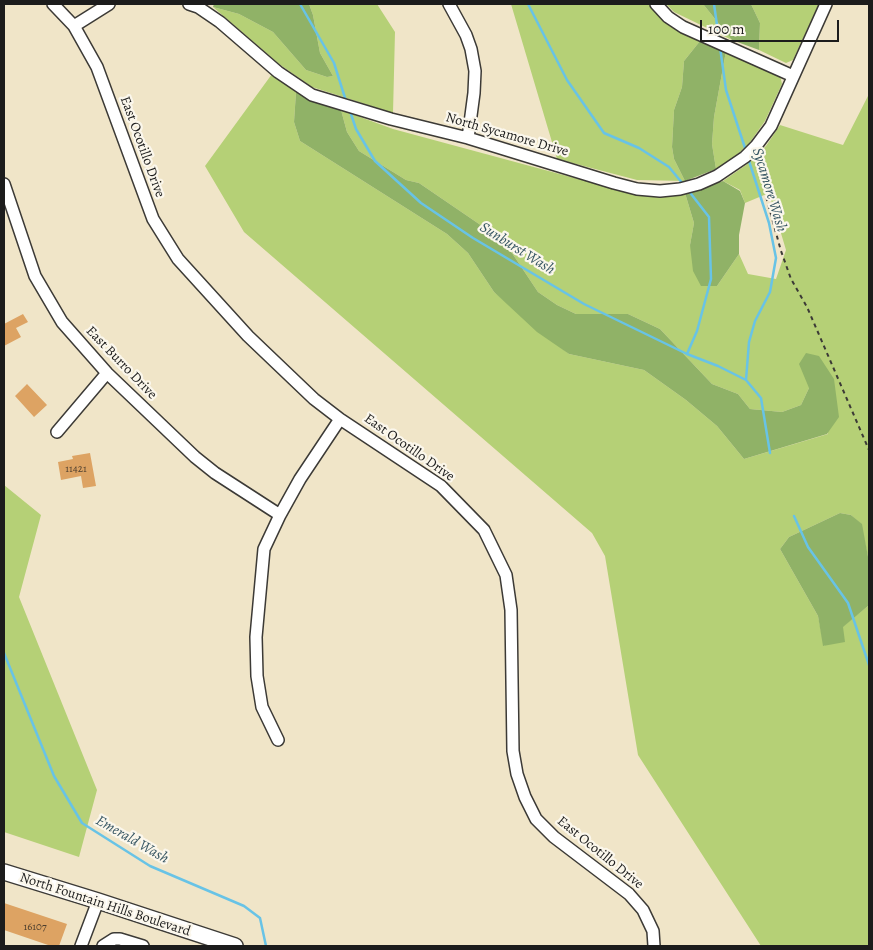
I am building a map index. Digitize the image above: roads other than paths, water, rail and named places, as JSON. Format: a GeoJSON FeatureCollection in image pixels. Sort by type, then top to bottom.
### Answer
{"type":"FeatureCollection","features":[{"type":"Feature","properties":{"kind":"main road","name":"North Fountain Hills Boulevard"},"geometry":{"type":"LineString","coordinates":[[4,872],[235,946]]}},
{"type":"Feature","properties":{"kind":"street","name":"East Ocotillo Drive"},"geometry":{"type":"LineString","coordinates":[[53,4],[74,26],[97,67],[153,219],[178,259],[248,336],[314,399],[340,419],[441,486],[484,530],[506,575],[511,610],[513,751],[524,797],[536,818],[554,837],[629,894],[639,904],[653,931],[654,946]]}},
{"type":"Feature","properties":{"kind":"street"},"geometry":{"type":"LineString","coordinates":[[74,26],[109,4]]}},
{"type":"Feature","properties":{"kind":"street","name":"North Sycamore Drive"},"geometry":{"type":"LineString","coordinates":[[189,4],[198,7],[220,22],[278,72],[312,95],[390,119],[468,138],[614,184],[660,191],[680,189],[699,184],[717,176],[745,158],[756,146],[771,126],[826,4]]}},
{"type":"Feature","properties":{"kind":"street"},"geometry":{"type":"LineString","coordinates":[[449,4],[466,35],[475,71],[468,138]]}},
{"type":"Feature","properties":{"kind":"street"},"geometry":{"type":"LineString","coordinates":[[656,4],[668,17],[683,27],[794,76]]}},
{"type":"Feature","properties":{"kind":"street","name":"East Burro Drive"},"geometry":{"type":"LineString","coordinates":[[4,184],[35,276],[62,322],[107,373],[195,457],[215,473],[280,515]]}},
{"type":"Feature","properties":{"kind":"street"},"geometry":{"type":"LineString","coordinates":[[57,432],[107,373]]}},
{"type":"Feature","properties":{"kind":"street"},"geometry":{"type":"LineString","coordinates":[[278,740],[262,707],[257,676],[256,637],[264,550],[280,515],[300,479],[340,419]]}},
{"type":"Feature","properties":{"kind":"street"},"geometry":{"type":"LineString","coordinates":[[82,946],[98,901]]}},
{"type":"Feature","properties":{"kind":"street"},"geometry":{"type":"LineString","coordinates":[[103,946],[114,939],[143,946]]}},
{"type":"Feature","properties":{"kind":"waterway","name":"Sunburst Wash"},"geometry":{"type":"LineString","coordinates":[[300,4],[334,63],[346,101]]}},
{"type":"Feature","properties":{"kind":"waterway"},"geometry":{"type":"LineString","coordinates":[[528,4],[567,80],[604,133],[639,148],[669,167],[683,184]]}},
{"type":"Feature","properties":{"kind":"waterway","name":"Sycamore Wash"},"geometry":{"type":"LineString","coordinates":[[714,4],[719,39]]}},
{"type":"Feature","properties":{"kind":"waterway","name":"Sycamore Wash"},"geometry":{"type":"LineString","coordinates":[[720,47],[726,90],[746,151]]}},
{"type":"Feature","properties":{"kind":"waterway","name":"Sunburst Wash"},"geometry":{"type":"LineString","coordinates":[[350,111],[356,129],[375,161],[421,203],[473,238],[584,304],[687,354],[718,366],[746,380],[761,398],[770,453]]}},
{"type":"Feature","properties":{"kind":"waterway","name":"Sycamore Wash"},"geometry":{"type":"LineString","coordinates":[[746,380],[749,342],[755,321],[770,292],[776,258],[769,223],[748,158]]}},
{"type":"Feature","properties":{"kind":"waterway"},"geometry":{"type":"LineString","coordinates":[[687,354],[697,331],[711,279],[709,217],[688,190]]}},
{"type":"Feature","properties":{"kind":"waterway"},"geometry":{"type":"LineString","coordinates":[[794,516],[808,547],[848,603],[869,665]]}},
{"type":"Feature","properties":{"kind":"waterway","name":"Emerald Wash"},"geometry":{"type":"LineString","coordinates":[[4,653],[54,776],[82,823],[150,866],[244,906],[260,918],[266,946]]}}]}
